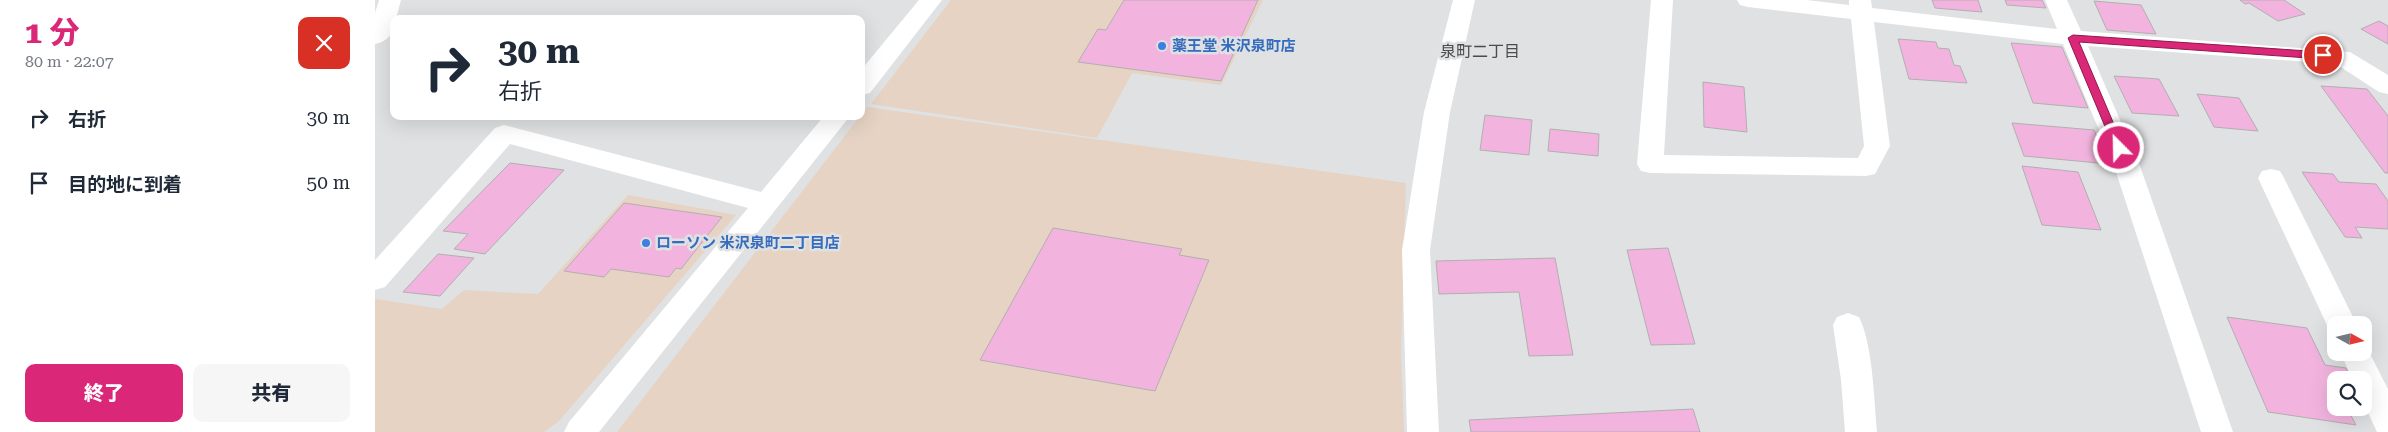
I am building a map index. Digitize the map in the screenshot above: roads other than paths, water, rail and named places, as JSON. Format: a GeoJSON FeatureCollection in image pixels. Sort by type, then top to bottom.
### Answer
{"type":"FeatureCollection","features":[{"type":"Feature","properties":{"kind":"street"},"geometry":{"type":"LineString","coordinates":[[375,37],[381,32],[390,0]]}},
{"type":"Feature","properties":{"kind":"street"},"geometry":{"type":"LineString","coordinates":[[865,82],[931,0]]}},
{"type":"Feature","properties":{"kind":"street"},"geometry":{"type":"LineString","coordinates":[[1423,432],[1417,250],[1437,112],[1463,0]]}},
{"type":"Feature","properties":{"kind":"street"},"geometry":{"type":"LineString","coordinates":[[1662,0],[1650,164],[1866,167],[1877,146],[1861,8]]}},
{"type":"Feature","properties":{"kind":"street"},"geometry":{"type":"LineString","coordinates":[[1748,0],[1861,8],[2073,38],[2342,57],[2388,86]]}},
{"type":"Feature","properties":{"kind":"street"},"geometry":{"type":"LineString","coordinates":[[2056,0],[2127,166],[2217,432]]}},
{"type":"Feature","properties":{"kind":"street"},"geometry":{"type":"LineString","coordinates":[[580,432],[835,120]]}},
{"type":"Feature","properties":{"kind":"street"},"geometry":{"type":"LineString","coordinates":[[375,279],[504,134],[767,203]]}},
{"type":"Feature","properties":{"kind":"street"},"geometry":{"type":"LineString","coordinates":[[2271,178],[2338,316]]}},
{"type":"Feature","properties":{"kind":"street"},"geometry":{"type":"LineString","coordinates":[[1849,325],[1857,380],[1861,432]]}},
{"type":"Feature","properties":{"kind":"street"},"geometry":{"type":"LineString","coordinates":[[2359,361],[2388,422]]}},
{"type":"Feature","properties":{"kind":"place","name":"薬王堂 米沢泉町店"},"geometry":{"type":"Point","coordinates":[1162,46]}},
{"type":"Feature","properties":{"kind":"place","name":"ローソン 米沢泉町二丁目店"},"geometry":{"type":"Point","coordinates":[646,243]}},
{"type":"Feature","properties":{"kind":"district","name":"泉町二丁目"},"geometry":{"type":"Point","coordinates":[1480,51]}}]}
